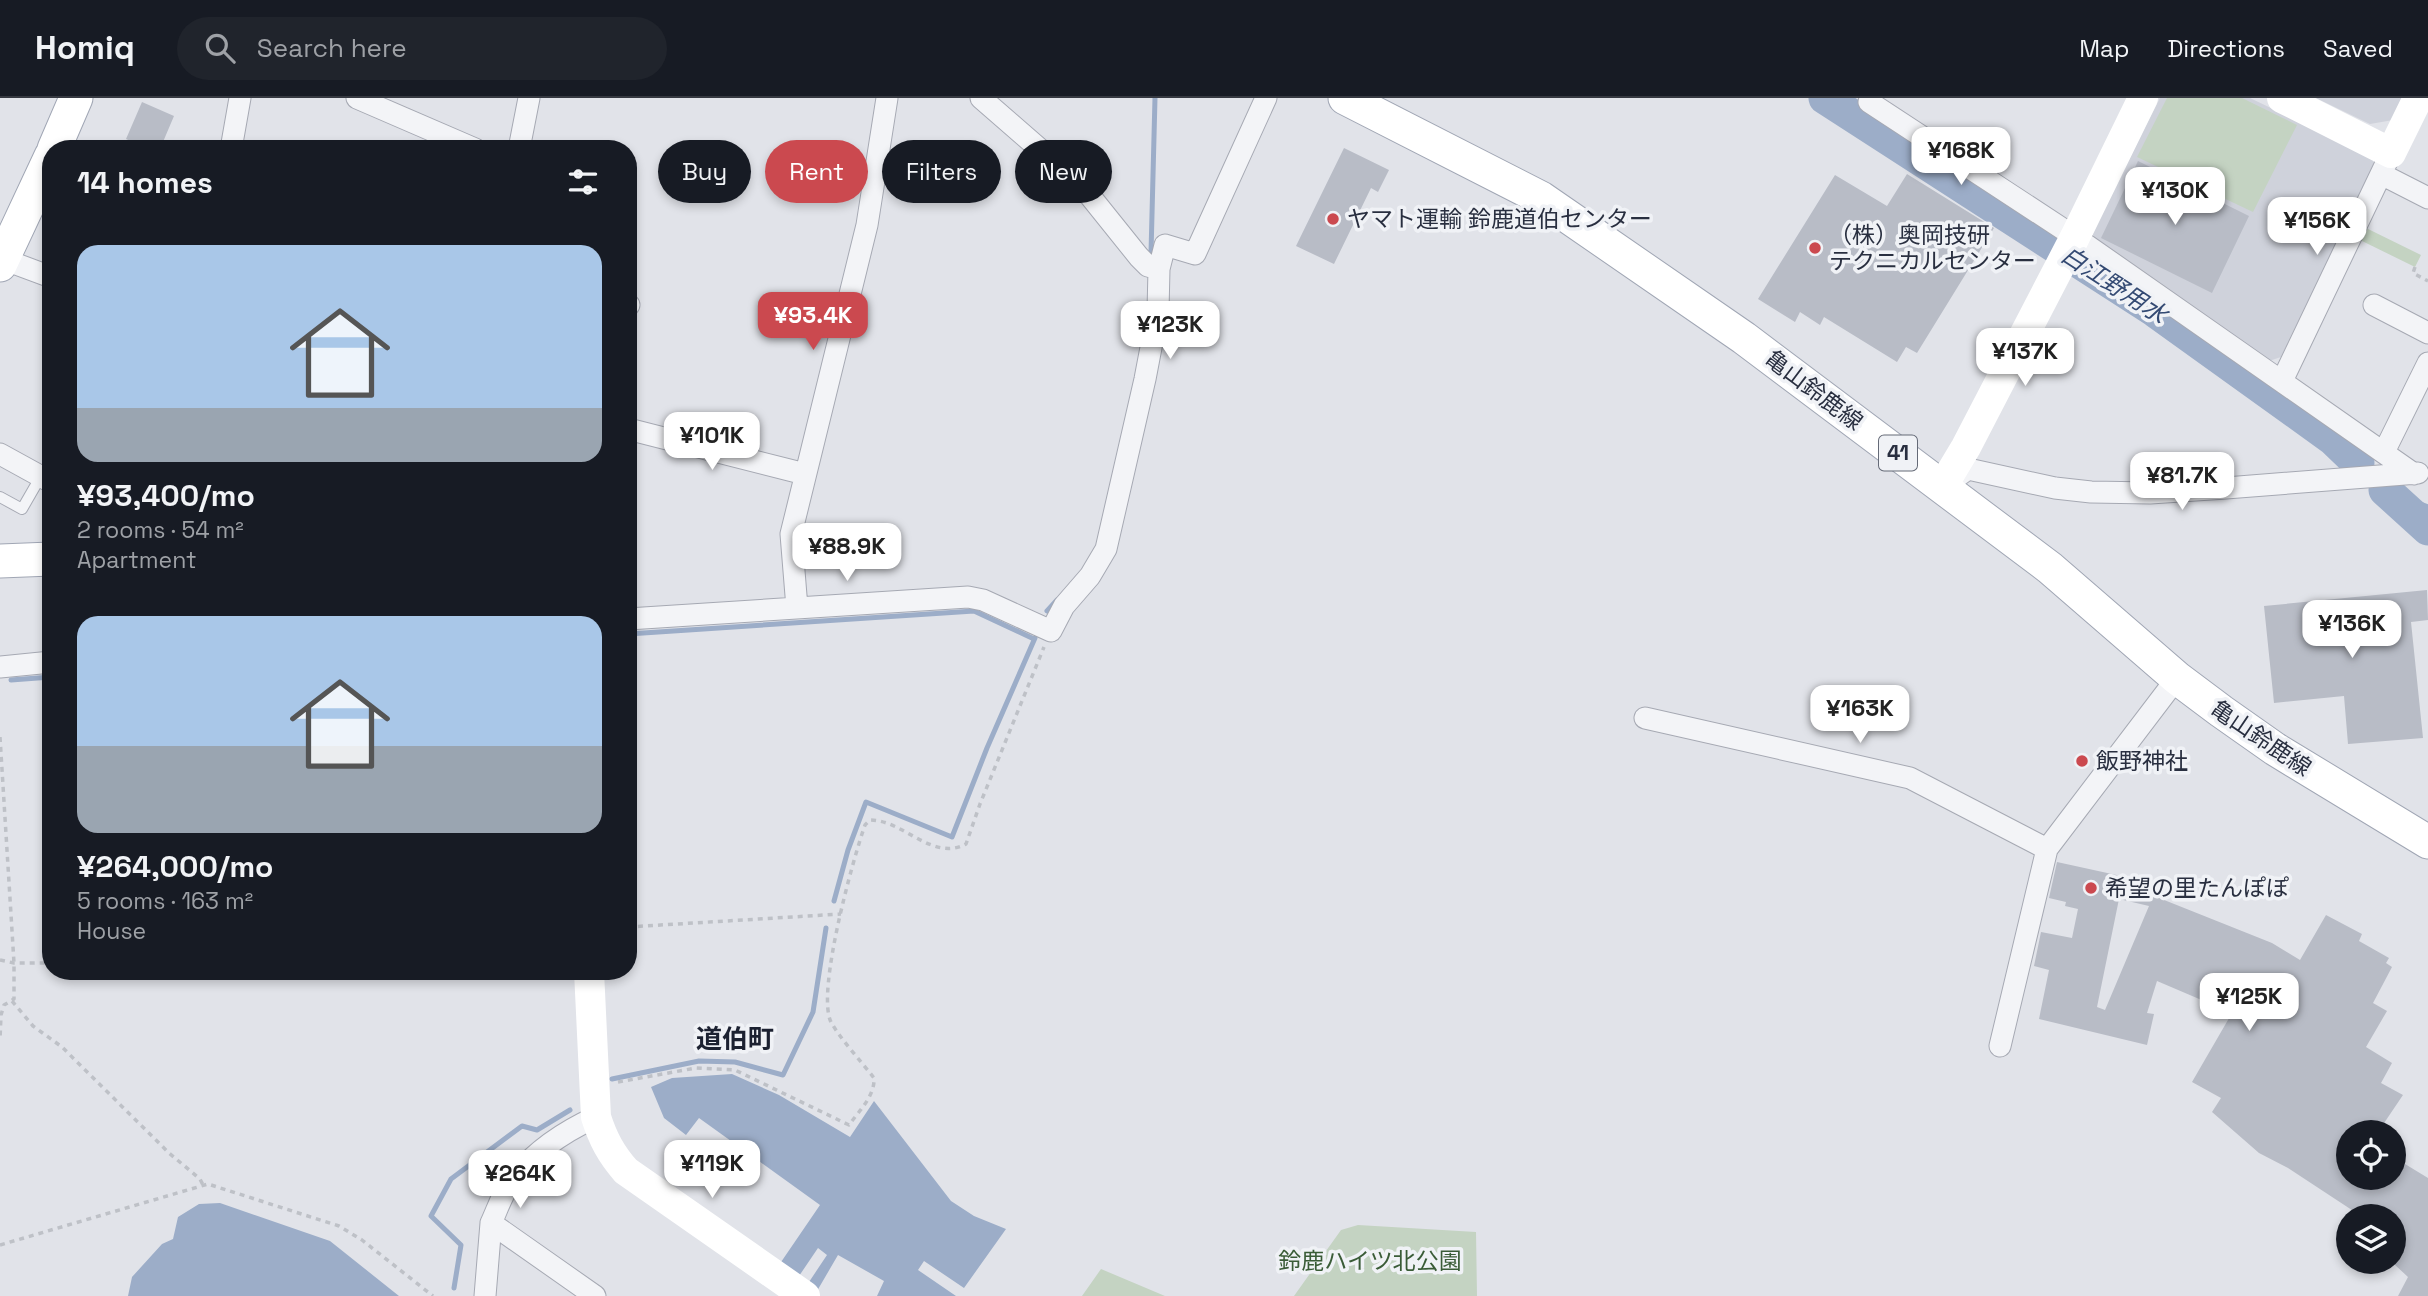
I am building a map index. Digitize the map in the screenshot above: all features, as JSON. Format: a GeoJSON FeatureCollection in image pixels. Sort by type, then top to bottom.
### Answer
{"type":"FeatureCollection","features":[{"type":"Feature","properties":{"kind":"main road"},"geometry":{"type":"LineString","coordinates":[[58,140],[76,98]]}},
{"type":"Feature","properties":{"kind":"main road","name":"亀山鈴鹿線"},"geometry":{"type":"LineString","coordinates":[[1345,98],[1541,198],[1744,338],[2050,568],[2177,678],[2275,750],[2428,842]]}},
{"type":"Feature","properties":{"kind":"main road"},"geometry":{"type":"LineString","coordinates":[[1,261],[42,175]]}},
{"type":"Feature","properties":{"kind":"main road"},"geometry":{"type":"LineString","coordinates":[[0,561],[42,559]]}},
{"type":"Feature","properties":{"kind":"street"},"geometry":{"type":"LineString","coordinates":[[233,140],[240,98]]}},
{"type":"Feature","properties":{"kind":"street"},"geometry":{"type":"LineString","coordinates":[[357,98],[454,140]]}},
{"type":"Feature","properties":{"kind":"street"},"geometry":{"type":"LineString","coordinates":[[521,140],[530,98]]}},
{"type":"Feature","properties":{"kind":"street"},"geometry":{"type":"LineString","coordinates":[[797,608],[791,534],[867,225],[887,98]]}},
{"type":"Feature","properties":{"kind":"street"},"geometry":{"type":"LineString","coordinates":[[981,98],[1082,186],[1139,257],[1148,266],[1159,270]]}},
{"type":"Feature","properties":{"kind":"street"},"geometry":{"type":"LineString","coordinates":[[637,618],[968,597],[983,600],[1051,631],[1064,606],[1090,576],[1106,549],[1145,379],[1158,311],[1159,270],[1166,245],[1195,254],[1266,98]]}},
{"type":"Feature","properties":{"kind":"street"},"geometry":{"type":"LineString","coordinates":[[1871,98],[1869,102],[2070,248],[2282,381],[2384,452],[2421,473]]}},
{"type":"Feature","properties":{"kind":"street"},"geometry":{"type":"LineString","coordinates":[[1942,487],[1966,447],[2070,248],[2143,98]]}},
{"type":"Feature","properties":{"kind":"street"},"geometry":{"type":"LineString","coordinates":[[2282,381],[2418,98]]}},
{"type":"Feature","properties":{"kind":"street"},"geometry":{"type":"LineString","coordinates":[[2300,102],[2386,163],[2428,198]]}},
{"type":"Feature","properties":{"kind":"street"},"geometry":{"type":"LineString","coordinates":[[1,261],[42,274]]}},
{"type":"Feature","properties":{"kind":"street"},"geometry":{"type":"LineString","coordinates":[[2374,305],[2428,333]]}},
{"type":"Feature","properties":{"kind":"street"},"geometry":{"type":"LineString","coordinates":[[2384,452],[2419,406],[2428,363]]}},
{"type":"Feature","properties":{"kind":"street"},"geometry":{"type":"LineString","coordinates":[[637,431],[805,474]]}},
{"type":"Feature","properties":{"kind":"street"},"geometry":{"type":"LineString","coordinates":[[0,454],[42,477]]}},
{"type":"Feature","properties":{"kind":"street"},"geometry":{"type":"LineString","coordinates":[[1942,487],[1968,469],[2055,488],[2103,492],[2214,489],[2421,473]]}},
{"type":"Feature","properties":{"kind":"street"},"geometry":{"type":"LineString","coordinates":[[0,667],[42,663]]}},
{"type":"Feature","properties":{"kind":"street"},"geometry":{"type":"LineString","coordinates":[[2000,1046],[2047,849],[2177,678]]}},
{"type":"Feature","properties":{"kind":"street"},"geometry":{"type":"LineString","coordinates":[[1645,718],[1910,778],[2047,849]]}},
{"type":"Feature","properties":{"kind":"street"},"geometry":{"type":"LineString","coordinates":[[589,980],[596,1104],[609,1151],[626,1171],[805,1296]]}},
{"type":"Feature","properties":{"kind":"street"},"geometry":{"type":"LineString","coordinates":[[485,1296],[491,1223],[509,1186],[530,1158],[577,1126],[596,1104]]}},
{"type":"Feature","properties":{"kind":"street"},"geometry":{"type":"LineString","coordinates":[[491,1223],[595,1296]]}},
{"type":"Feature","properties":{"kind":"lane"},"geometry":{"type":"LineString","coordinates":[[0,497],[22,509],[42,484]]}},
{"type":"Feature","properties":{"kind":"path"},"geometry":{"type":"LineString","coordinates":[[2415,267],[2413,273],[2428,281]]}},
{"type":"Feature","properties":{"kind":"path"},"geometry":{"type":"LineString","coordinates":[[596,1104],[617,1082],[696,1068],[734,1070],[849,1125],[874,1087],[874,1078],[831,1022],[827,980],[841,914],[865,825],[870,820],[883,820],[938,848],[957,849],[966,844],[979,804],[1051,631]]}},
{"type":"Feature","properties":{"kind":"path"},"geometry":{"type":"LineString","coordinates":[[0,737],[14,963],[14,999],[4,1005],[0,1040]]}},
{"type":"Feature","properties":{"kind":"path"},"geometry":{"type":"LineString","coordinates":[[637,926],[841,914]]}},
{"type":"Feature","properties":{"kind":"path"},"geometry":{"type":"LineString","coordinates":[[0,960],[42,963]]}},
{"type":"Feature","properties":{"kind":"path"},"geometry":{"type":"LineString","coordinates":[[12,1001],[33,1026],[62,1047],[204,1185]]}},
{"type":"Feature","properties":{"kind":"path"},"geometry":{"type":"LineString","coordinates":[[0,1245],[208,1184],[339,1226],[362,1240],[433,1296]]}},
{"type":"Feature","properties":{"kind":"shaded area"},"geometry":{"type":"Polygon","coordinates":[[[2160,98],[2250,98],[2371,156],[2375,165],[2281,357],[2269,361],[2096,240],[2092,233],[2160,98]]]}},
{"type":"Feature","properties":{"kind":"shaded area"},"geometry":{"type":"Polygon","coordinates":[[[2316,98],[2404,98],[2393,120],[2370,124],[2316,98]]]}},
{"type":"Feature","properties":{"kind":"green space"},"geometry":{"type":"Polygon","coordinates":[[[2167,98],[2242,98],[2297,125],[2253,212],[2137,157],[2167,98]]]}},
{"type":"Feature","properties":{"kind":"green space"},"geometry":{"type":"Polygon","coordinates":[[[2366,228],[2421,255],[2415,267],[2360,240],[2366,228]]]}},
{"type":"Feature","properties":{"kind":"green space","name":"鈴鹿ハイツ北公園"},"geometry":{"type":"Polygon","coordinates":[[[1358,1225],[1476,1232],[1477,1296],[1294,1296],[1341,1230],[1358,1225]]]}},
{"type":"Feature","properties":{"kind":"green space"},"geometry":{"type":"Polygon","coordinates":[[[1101,1269],[1165,1296],[1082,1296],[1101,1269]]]}},
{"type":"Feature","properties":{"kind":"water"},"geometry":{"type":"Polygon","coordinates":[[[732,1074],[779,1095],[850,1137],[874,1101],[951,1201],[974,1216],[1006,1229],[964,1288],[924,1261],[918,1270],[956,1296],[877,1296],[884,1281],[838,1255],[817,1291],[807,1285],[827,1255],[818,1248],[797,1279],[779,1265],[820,1205],[699,1118],[686,1135],[664,1118],[651,1087],[672,1078],[732,1074]]]}},
{"type":"Feature","properties":{"kind":"water"},"geometry":{"type":"Polygon","coordinates":[[[220,1203],[330,1241],[399,1296],[128,1296],[132,1277],[162,1244],[173,1239],[178,1217],[199,1204],[220,1203]]]}},
{"type":"Feature","properties":{"kind":"building"},"geometry":{"type":"Polygon","coordinates":[[[142,102],[174,116],[164,140],[126,139],[142,102]]]}},
{"type":"Feature","properties":{"kind":"building","name":"ヤマト運輸 鈴鹿道伯センター"},"geometry":{"type":"Polygon","coordinates":[[[1344,148],[1389,170],[1378,192],[1371,188],[1334,264],[1296,246],[1344,148]]]}},
{"type":"Feature","properties":{"kind":"building"},"geometry":{"type":"Polygon","coordinates":[[[2138,161],[2249,216],[2212,293],[2101,238],[2138,161]]]}},
{"type":"Feature","properties":{"kind":"building"},"geometry":{"type":"Polygon","coordinates":[[[1907,174],[1994,228],[1917,353],[1906,347],[1897,362],[1824,317],[1820,325],[1800,312],[1795,322],[1758,299],[1835,175],[1887,206],[1907,174]]]}},
{"type":"Feature","properties":{"kind":"building"},"geometry":{"type":"Polygon","coordinates":[[[2427,590],[2428,620],[2411,622],[2423,738],[2348,744],[2344,696],[2274,703],[2264,606],[2427,590]]]}},
{"type":"Feature","properties":{"kind":"building"},"geometry":{"type":"Polygon","coordinates":[[[2057,862],[2121,876],[2119,882],[2272,943],[2300,960],[2326,915],[2362,934],[2359,941],[2389,958],[2386,963],[2392,967],[2373,1003],[2387,1011],[2366,1047],[2392,1063],[2381,1083],[2403,1095],[2386,1120],[2336,1120],[2336,1190],[2406,1190],[2406,1165],[2428,1178],[2428,1296],[2398,1296],[2408,1277],[2405,1274],[2406,1204],[2343,1204],[2288,1168],[2259,1153],[2212,1112],[2221,1098],[2192,1082],[2232,1013],[2157,981],[2147,1013],[2154,1014],[2147,1045],[2039,1019],[2049,970],[2034,966],[2041,932],[2072,938],[2078,909],[2065,906],[2066,902],[2049,898],[2057,862]],[[2119,899],[2097,1007],[2105,1010],[2149,906],[2119,899]]]}},
{"type":"Feature","properties":{"kind":"waterway"},"geometry":{"type":"LineString","coordinates":[[1151,253],[1155,98]]}},
{"type":"Feature","properties":{"kind":"waterway","name":"白江野用水"},"geometry":{"type":"LineString","coordinates":[[1825,98],[2155,311],[2333,439],[2358,463]]}},
{"type":"Feature","properties":{"kind":"waterway"},"geometry":{"type":"LineString","coordinates":[[2385,490],[2428,507]]}},
{"type":"Feature","properties":{"kind":"waterway","name":"白江野用水"},"geometry":{"type":"LineString","coordinates":[[2385,490],[2428,529]]}},
{"type":"Feature","properties":{"kind":"waterway"},"geometry":{"type":"LineString","coordinates":[[1047,611],[1057,600]]}},
{"type":"Feature","properties":{"kind":"waterway"},"geometry":{"type":"LineString","coordinates":[[637,633],[974,611],[1034,639]]}},
{"type":"Feature","properties":{"kind":"waterway"},"geometry":{"type":"LineString","coordinates":[[834,901],[848,850],[866,802],[952,837],[1035,638]]}},
{"type":"Feature","properties":{"kind":"waterway"},"geometry":{"type":"LineString","coordinates":[[11,680],[42,678]]}},
{"type":"Feature","properties":{"kind":"waterway"},"geometry":{"type":"LineString","coordinates":[[612,1079],[699,1061],[735,1062],[783,1075],[813,1012],[826,928]]}},
{"type":"Feature","properties":{"kind":"waterway"},"geometry":{"type":"LineString","coordinates":[[454,1288],[461,1245],[431,1216],[451,1179],[522,1126],[537,1130],[570,1110]]}},
{"type":"Feature","properties":{"kind":"place","name":"ヤマト運輸 鈴鹿道伯センター"},"geometry":{"type":"Point","coordinates":[1333,219]}},
{"type":"Feature","properties":{"kind":"place","name":"（株）奥岡技研 テクニカルセンター"},"geometry":{"type":"Point","coordinates":[1815,248]}},
{"type":"Feature","properties":{"kind":"place","name":"飯野神社"},"geometry":{"type":"Point","coordinates":[2082,761]}},
{"type":"Feature","properties":{"kind":"place","name":"希望の里たんぽぽ"},"geometry":{"type":"Point","coordinates":[2091,888]}},
{"type":"Feature","properties":{"kind":"district","name":"道伯町"},"geometry":{"type":"Point","coordinates":[735,1039]}}]}
